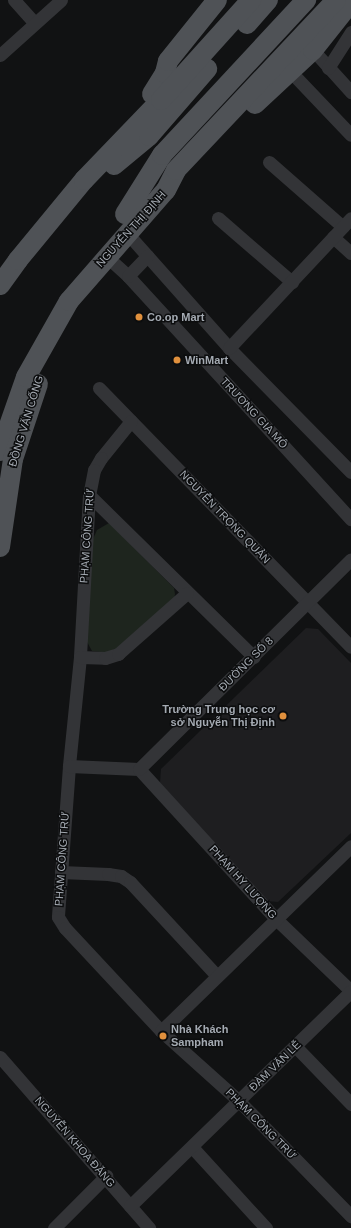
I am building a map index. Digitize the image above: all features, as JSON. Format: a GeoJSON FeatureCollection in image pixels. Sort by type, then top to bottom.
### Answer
{"type":"FeatureCollection","features":[{"type":"Feature","properties":{"kind":"main road"},"geometry":{"type":"LineString","coordinates":[[156,97],[168,61],[217,0]]}},
{"type":"Feature","properties":{"kind":"main road"},"geometry":{"type":"LineString","coordinates":[[0,285],[51,218],[238,0]]}},
{"type":"Feature","properties":{"kind":"main road"},"geometry":{"type":"LineString","coordinates":[[0,266],[48,203],[156,97],[251,0]]}},
{"type":"Feature","properties":{"kind":"main road"},"geometry":{"type":"LineString","coordinates":[[51,218],[149,136],[268,0]]}},
{"type":"Feature","properties":{"kind":"main road","name":"NGUYỄN THỊ ĐỊNH"},"geometry":{"type":"LineString","coordinates":[[123,224],[162,155],[306,0]]}},
{"type":"Feature","properties":{"kind":"main road","name":"NGUYỄN THỊ ĐỊNH"},"geometry":{"type":"LineString","coordinates":[[0,451],[10,418],[38,341],[57,299],[101,252],[186,151],[323,0]]}},
{"type":"Feature","properties":{"kind":"main road","name":"NGUYỄN THỊ ĐỊNH"},"geometry":{"type":"LineString","coordinates":[[159,197],[176,170],[336,0]]}},
{"type":"Feature","properties":{"kind":"main road"},"geometry":{"type":"LineString","coordinates":[[123,224],[159,197],[313,50],[351,2]]}},
{"type":"Feature","properties":{"kind":"main road"},"geometry":{"type":"LineString","coordinates":[[176,170],[186,151]]}},
{"type":"Feature","properties":{"kind":"main road","name":"NGUYỄN THỊ ĐỊNH"},"geometry":{"type":"LineString","coordinates":[[0,409],[14,373],[38,341]]}},
{"type":"Feature","properties":{"kind":"main road","name":"ĐỒNG VĂN CỐNG"},"geometry":{"type":"LineString","coordinates":[[0,547],[13,459],[41,375],[45,355],[38,341]]}},
{"type":"Feature","properties":{"kind":"street"},"geometry":{"type":"LineString","coordinates":[[14,0],[35,23]]}},
{"type":"Feature","properties":{"kind":"street"},"geometry":{"type":"LineString","coordinates":[[0,55],[61,0]]}},
{"type":"Feature","properties":{"kind":"street"},"geometry":{"type":"LineString","coordinates":[[328,68],[351,32]]}},
{"type":"Feature","properties":{"kind":"street"},"geometry":{"type":"LineString","coordinates":[[313,50],[351,92]]}},
{"type":"Feature","properties":{"kind":"street"},"geometry":{"type":"LineString","coordinates":[[290,71],[351,135]]}},
{"type":"Feature","properties":{"kind":"street"},"geometry":{"type":"LineString","coordinates":[[230,348],[347,223],[268,162]]}},
{"type":"Feature","properties":{"kind":"street"},"geometry":{"type":"LineString","coordinates":[[218,218],[292,282]]}},
{"type":"Feature","properties":{"kind":"street"},"geometry":{"type":"LineString","coordinates":[[123,224],[147,256],[230,348],[350,469]]}},
{"type":"Feature","properties":{"kind":"street"},"geometry":{"type":"LineString","coordinates":[[334,237],[351,253]]}},
{"type":"Feature","properties":{"kind":"street","name":"TRƯƠNG GIA MÔ"},"geometry":{"type":"LineString","coordinates":[[101,252],[128,276],[351,519]]}},
{"type":"Feature","properties":{"kind":"street"},"geometry":{"type":"LineString","coordinates":[[128,276],[147,256]]}},
{"type":"Feature","properties":{"kind":"street","name":"NGUYỄN TRỌNG QUẢN"},"geometry":{"type":"LineString","coordinates":[[99,388],[351,647]]}},
{"type":"Feature","properties":{"kind":"street","name":"PHẠM CÔNG TRỨ"},"geometry":{"type":"LineString","coordinates":[[131,421],[101,458],[94,470],[89,495],[80,658],[69,766],[58,916],[65,928],[161,1031],[239,1101],[351,1216]]}},
{"type":"Feature","properties":{"kind":"street"},"geometry":{"type":"LineString","coordinates":[[89,495],[187,593],[254,657]]}},
{"type":"Feature","properties":{"kind":"street","name":"ĐƯỜNG SỐ 8"},"geometry":{"type":"LineString","coordinates":[[139,768],[254,657],[351,558]]}},
{"type":"Feature","properties":{"kind":"street"},"geometry":{"type":"LineString","coordinates":[[80,658],[105,658],[118,654],[187,593]]}},
{"type":"Feature","properties":{"kind":"street"},"geometry":{"type":"LineString","coordinates":[[69,766],[139,768]]}},
{"type":"Feature","properties":{"kind":"street","name":"PHẠM HY LƯỢNG"},"geometry":{"type":"LineString","coordinates":[[139,768],[276,919],[351,991]]}},
{"type":"Feature","properties":{"kind":"street"},"geometry":{"type":"LineString","coordinates":[[161,1031],[351,846]]}},
{"type":"Feature","properties":{"kind":"street"},"geometry":{"type":"LineString","coordinates":[[61,872],[121,876],[130,882],[217,976]]}},
{"type":"Feature","properties":{"kind":"street","name":"ĐÀM VĂN LỄ"},"geometry":{"type":"LineString","coordinates":[[130,1206],[351,991]]}},
{"type":"Feature","properties":{"kind":"street"},"geometry":{"type":"LineString","coordinates":[[295,1046],[351,1104]]}},
{"type":"Feature","properties":{"kind":"street","name":"NGUYỄN KHOA ĐĂNG"},"geometry":{"type":"LineString","coordinates":[[0,1057],[106,1176],[149,1228]]}},
{"type":"Feature","properties":{"kind":"street"},"geometry":{"type":"LineString","coordinates":[[192,1147],[266,1228]]}},
{"type":"Feature","properties":{"kind":"street"},"geometry":{"type":"LineString","coordinates":[[54,1228],[106,1176]]}},
{"type":"Feature","properties":{"kind":"shaded area"},"geometry":{"type":"Polygon","coordinates":[[[109,523],[174,588],[175,594],[174,601],[120,654],[92,651],[86,640],[93,539],[97,530],[109,523]]]}},
{"type":"Feature","properties":{"kind":"shaded area","name":"Trường Trung học cơ sở Nguyễn Thị Định"},"geometry":{"type":"Polygon","coordinates":[[[306,628],[318,629],[351,663],[351,833],[278,902],[267,901],[160,783],[161,769],[306,628]]]}},
{"type":"Feature","properties":{"kind":"place","name":"Co.op Mart"},"geometry":{"type":"Point","coordinates":[139,317]}},
{"type":"Feature","properties":{"kind":"place","name":"WinMart"},"geometry":{"type":"Point","coordinates":[177,360]}},
{"type":"Feature","properties":{"kind":"place","name":"Trường Trung học cơ sở Nguyễn Thị Định"},"geometry":{"type":"Point","coordinates":[283,716]}},
{"type":"Feature","properties":{"kind":"place","name":"Nhà Khách Sampham"},"geometry":{"type":"Point","coordinates":[163,1036]}}]}
